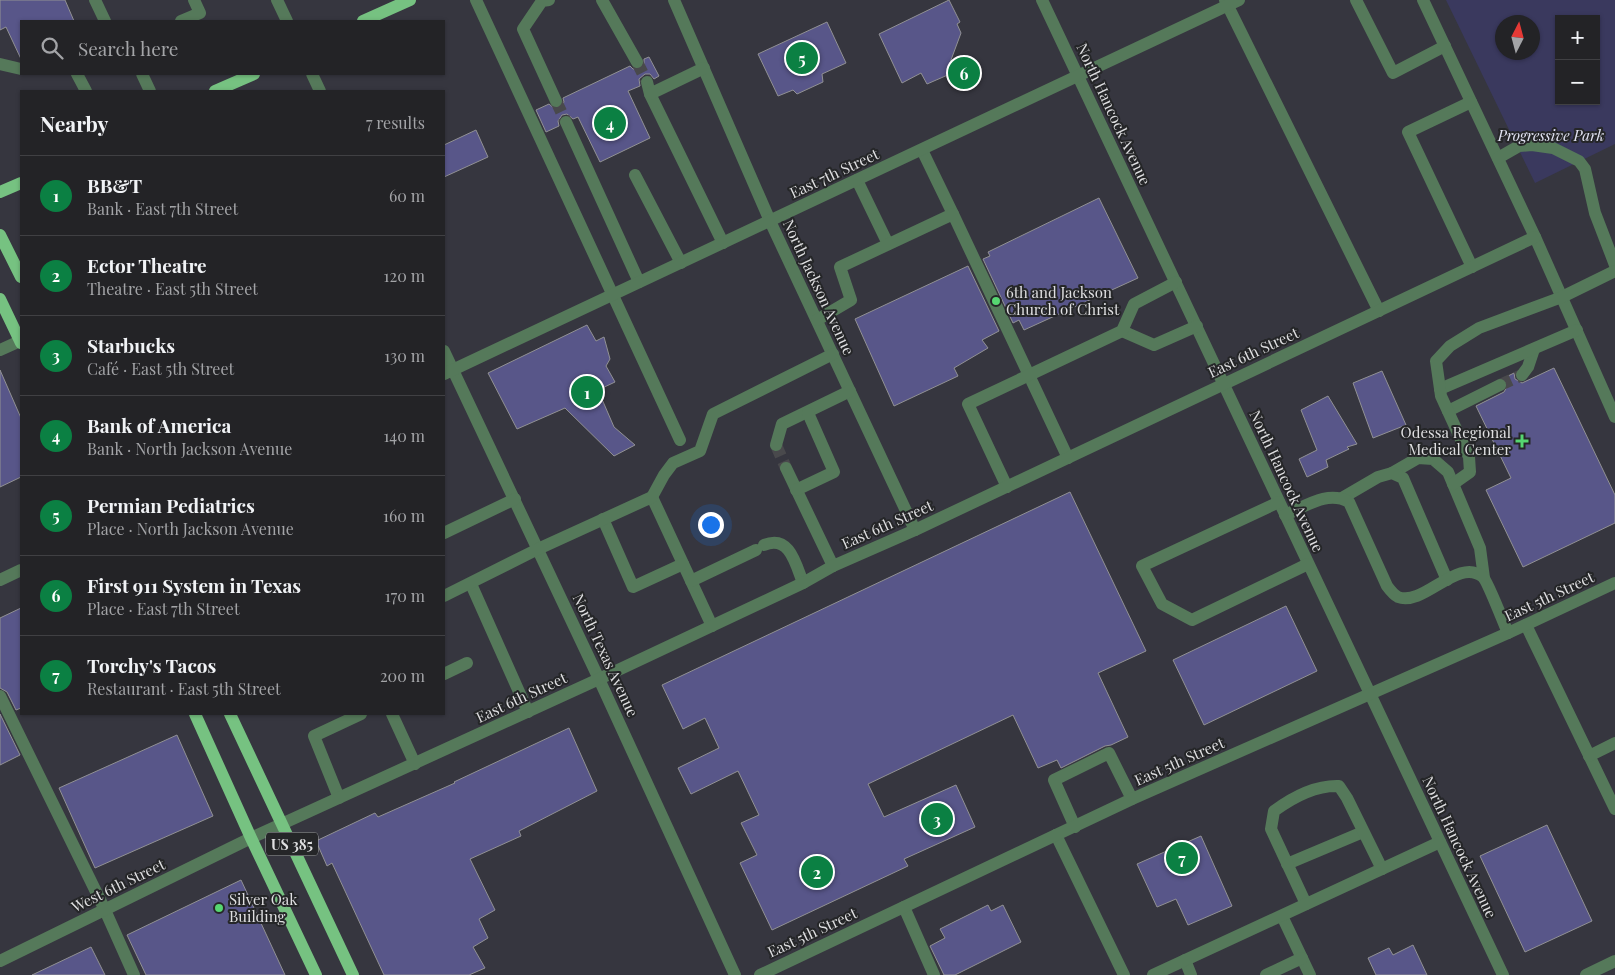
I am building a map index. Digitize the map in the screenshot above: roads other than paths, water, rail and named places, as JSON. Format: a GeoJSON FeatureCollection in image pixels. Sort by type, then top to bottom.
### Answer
{"type":"FeatureCollection","features":[{"type":"Feature","properties":{"kind":"main road"},"geometry":{"type":"LineString","coordinates":[[365,20],[392,4],[410,0]]}},
{"type":"Feature","properties":{"kind":"main road"},"geometry":{"type":"LineString","coordinates":[[216,90],[252,75]]}},
{"type":"Feature","properties":{"kind":"main road"},"geometry":{"type":"LineString","coordinates":[[0,192],[20,182]]}},
{"type":"Feature","properties":{"kind":"main road"},"geometry":{"type":"LineString","coordinates":[[0,235],[20,275]]}},
{"type":"Feature","properties":{"kind":"main road"},"geometry":{"type":"LineString","coordinates":[[0,299],[20,340]]}},
{"type":"Feature","properties":{"kind":"main road","name":"US 385"},"geometry":{"type":"LineString","coordinates":[[195,715],[316,975]]}},
{"type":"Feature","properties":{"kind":"main road","name":"US 385"},"geometry":{"type":"LineString","coordinates":[[230,715],[353,975]]}},
{"type":"Feature","properties":{"kind":"street"},"geometry":{"type":"LineString","coordinates":[[95,0],[105,20]]}},
{"type":"Feature","properties":{"kind":"street"},"geometry":{"type":"LineString","coordinates":[[183,20],[200,13],[194,0]]}},
{"type":"Feature","properties":{"kind":"street"},"geometry":{"type":"LineString","coordinates":[[277,0],[287,20]]}},
{"type":"Feature","properties":{"kind":"street"},"geometry":{"type":"LineString","coordinates":[[476,0],[680,440]]}},
{"type":"Feature","properties":{"kind":"street"},"geometry":{"type":"LineString","coordinates":[[544,0],[524,29],[556,101]]}},
{"type":"Feature","properties":{"kind":"street"},"geometry":{"type":"LineString","coordinates":[[602,0],[637,62]]}},
{"type":"Feature","properties":{"kind":"street","name":"North Jackson Avenue"},"geometry":{"type":"LineString","coordinates":[[674,0],[770,221],[915,530]]}},
{"type":"Feature","properties":{"kind":"street","name":"North Hancock Avenue"},"geometry":{"type":"LineString","coordinates":[[1042,0],[1503,975]]}},
{"type":"Feature","properties":{"kind":"street"},"geometry":{"type":"LineString","coordinates":[[1356,0],[1393,73],[1445,46]]}},
{"type":"Feature","properties":{"kind":"street"},"geometry":{"type":"LineString","coordinates":[[1423,0],[1535,237],[1615,417]]}},
{"type":"Feature","properties":{"kind":"street"},"geometry":{"type":"LineString","coordinates":[[1231,2],[1379,311]]}},
{"type":"Feature","properties":{"kind":"street","name":"East 7th Street"},"geometry":{"type":"LineString","coordinates":[[448,372],[922,150],[1231,2]]}},
{"type":"Feature","properties":{"kind":"street"},"geometry":{"type":"LineString","coordinates":[[0,64],[20,69]]}},
{"type":"Feature","properties":{"kind":"street"},"geometry":{"type":"LineString","coordinates":[[704,68],[648,88],[723,243]]}},
{"type":"Feature","properties":{"kind":"street"},"geometry":{"type":"LineString","coordinates":[[78,75],[85,90]]}},
{"type":"Feature","properties":{"kind":"street"},"geometry":{"type":"LineString","coordinates":[[142,75],[150,90]]}},
{"type":"Feature","properties":{"kind":"street"},"geometry":{"type":"LineString","coordinates":[[312,75],[320,90]]}},
{"type":"Feature","properties":{"kind":"street"},"geometry":{"type":"LineString","coordinates":[[1471,102],[1408,132],[1472,267]]}},
{"type":"Feature","properties":{"kind":"street"},"geometry":{"type":"LineString","coordinates":[[566,122],[639,282]]}},
{"type":"Feature","properties":{"kind":"street"},"geometry":{"type":"LineString","coordinates":[[1498,158],[1519,146],[1532,145],[1553,148],[1579,161],[1585,169],[1595,213],[1615,265]]}},
{"type":"Feature","properties":{"kind":"street"},"geometry":{"type":"LineString","coordinates":[[922,150],[1030,374],[1068,458]]}},
{"type":"Feature","properties":{"kind":"street"},"geometry":{"type":"LineString","coordinates":[[635,175],[681,263]]}},
{"type":"Feature","properties":{"kind":"street"},"geometry":{"type":"LineString","coordinates":[[857,180],[888,244]]}},
{"type":"Feature","properties":{"kind":"street"},"geometry":{"type":"LineString","coordinates":[[817,320],[851,300],[840,267],[953,214]]}},
{"type":"Feature","properties":{"kind":"street","name":"East 6th Street"},"geometry":{"type":"LineString","coordinates":[[251,838],[599,679],[804,583],[833,566],[915,530],[1535,237]]}},
{"type":"Feature","properties":{"kind":"street"},"geometry":{"type":"LineString","coordinates":[[1453,484],[1470,472],[1469,457],[1441,396],[1436,361],[1450,346],[1479,328],[1562,297],[1615,271]]}},
{"type":"Feature","properties":{"kind":"street"},"geometry":{"type":"LineString","coordinates":[[1007,486],[968,404],[1122,331],[1134,304],[1176,282]]}},
{"type":"Feature","properties":{"kind":"street"},"geometry":{"type":"LineString","coordinates":[[1122,331],[1154,345],[1197,326]]}},
{"type":"Feature","properties":{"kind":"street"},"geometry":{"type":"LineString","coordinates":[[1440,389],[1577,330]]}},
{"type":"Feature","properties":{"kind":"street"},"geometry":{"type":"LineString","coordinates":[[0,350],[20,342]]}},
{"type":"Feature","properties":{"kind":"street"},"geometry":{"type":"LineString","coordinates":[[1522,375],[1528,368],[1534,349]]}},
{"type":"Feature","properties":{"kind":"street"},"geometry":{"type":"LineString","coordinates":[[445,596],[538,549],[652,497],[664,475],[674,463],[700,451],[713,414],[833,354]]}},
{"type":"Feature","properties":{"kind":"street","name":"North Texas Avenue"},"geometry":{"type":"LineString","coordinates":[[445,356],[448,372],[538,549],[734,975]]}},
{"type":"Feature","properties":{"kind":"street"},"geometry":{"type":"LineString","coordinates":[[1448,411],[1500,385]]}},
{"type":"Feature","properties":{"kind":"street"},"geometry":{"type":"LineString","coordinates":[[776,445],[782,424],[850,391]]}},
{"type":"Feature","properties":{"kind":"street"},"geometry":{"type":"LineString","coordinates":[[796,490],[834,472],[808,412]]}},
{"type":"Feature","properties":{"kind":"street"},"geometry":{"type":"LineString","coordinates":[[1342,498],[1378,477],[1392,473],[1418,458],[1433,459],[1448,472],[1480,548],[1484,578],[1508,633]]}},
{"type":"Feature","properties":{"kind":"street"},"geometry":{"type":"LineString","coordinates":[[786,468],[833,566]]}},
{"type":"Feature","properties":{"kind":"street"},"geometry":{"type":"LineString","coordinates":[[1392,473],[1403,478],[1447,580]]}},
{"type":"Feature","properties":{"kind":"street"},"geometry":{"type":"LineString","coordinates":[[652,497],[712,626]]}},
{"type":"Feature","properties":{"kind":"street"},"geometry":{"type":"LineString","coordinates":[[1285,515],[1328,497],[1342,498],[1349,502],[1387,586],[1397,596],[1410,598],[1462,573],[1473,572],[1484,578]]}},
{"type":"Feature","properties":{"kind":"street"},"geometry":{"type":"LineString","coordinates":[[445,533],[514,500]]}},
{"type":"Feature","properties":{"kind":"street"},"geometry":{"type":"LineString","coordinates":[[1279,502],[1142,566],[1162,604],[1192,620],[1308,564]]}},
{"type":"Feature","properties":{"kind":"street"},"geometry":{"type":"LineString","coordinates":[[603,519],[634,587],[683,564]]}},
{"type":"Feature","properties":{"kind":"street"},"geometry":{"type":"LineString","coordinates":[[691,581],[768,544],[783,544],[790,550],[804,583]]}},
{"type":"Feature","properties":{"kind":"street"},"geometry":{"type":"LineString","coordinates":[[0,580],[20,570]]}},
{"type":"Feature","properties":{"kind":"street","name":"East 5th Street"},"geometry":{"type":"LineString","coordinates":[[760,975],[1132,799],[1526,625],[1615,582]]}},
{"type":"Feature","properties":{"kind":"street"},"geometry":{"type":"LineString","coordinates":[[471,584],[528,712]]}},
{"type":"Feature","properties":{"kind":"street"},"geometry":{"type":"LineString","coordinates":[[1526,625],[1615,809]]}},
{"type":"Feature","properties":{"kind":"street"},"geometry":{"type":"LineString","coordinates":[[445,674],[467,663]]}},
{"type":"Feature","properties":{"kind":"street"},"geometry":{"type":"LineString","coordinates":[[0,696],[105,910],[134,975]]}},
{"type":"Feature","properties":{"kind":"street"},"geometry":{"type":"LineString","coordinates":[[339,798],[314,736],[359,715]]}},
{"type":"Feature","properties":{"kind":"street"},"geometry":{"type":"LineString","coordinates":[[392,715],[415,764]]}},
{"type":"Feature","properties":{"kind":"street"},"geometry":{"type":"LineString","coordinates":[[1589,756],[1615,743]]}},
{"type":"Feature","properties":{"kind":"street"},"geometry":{"type":"LineString","coordinates":[[1075,827],[1054,780],[1070,772],[1109,753],[1132,799]]}},
{"type":"Feature","properties":{"kind":"street"},"geometry":{"type":"LineString","coordinates":[[1306,904],[1271,829],[1274,811],[1286,802],[1324,786],[1339,786],[1347,798],[1382,869]]}},
{"type":"Feature","properties":{"kind":"street"},"geometry":{"type":"LineString","coordinates":[[1287,864],[1363,832]]}},
{"type":"Feature","properties":{"kind":"street"},"geometry":{"type":"LineString","coordinates":[[1056,835],[1124,975]]}},
{"type":"Feature","properties":{"kind":"street","name":"West 6th Street"},"geometry":{"type":"LineString","coordinates":[[0,961],[251,838]]}},
{"type":"Feature","properties":{"kind":"street"},"geometry":{"type":"LineString","coordinates":[[1153,975],[1440,842]]}},
{"type":"Feature","properties":{"kind":"street"},"geometry":{"type":"LineString","coordinates":[[904,907],[934,975]]}},
{"type":"Feature","properties":{"kind":"street"},"geometry":{"type":"LineString","coordinates":[[1282,916],[1310,975]]}},
{"type":"Feature","properties":{"kind":"street"},"geometry":{"type":"LineString","coordinates":[[1266,975],[1302,958]]}},
{"type":"Feature","properties":{"kind":"street"},"geometry":{"type":"LineString","coordinates":[[1185,960],[1191,975]]}},
{"type":"Feature","properties":{"kind":"street"},"geometry":{"type":"LineString","coordinates":[[1586,975],[1615,961]]}},
{"type":"Feature","properties":{"kind":"tunnel"},"geometry":{"type":"LineString","coordinates":[[637,62],[647,82]]}},
{"type":"Feature","properties":{"kind":"tunnel"},"geometry":{"type":"LineString","coordinates":[[556,101],[566,122]]}},
{"type":"Feature","properties":{"kind":"tunnel"},"geometry":{"type":"LineString","coordinates":[[1500,385],[1522,375]]}},
{"type":"Feature","properties":{"kind":"tunnel"},"geometry":{"type":"LineString","coordinates":[[776,445],[786,468]]}},
{"type":"Feature","properties":{"kind":"place","name":"Permian Pediatrics"},"geometry":{"type":"Point","coordinates":[802,58]}},
{"type":"Feature","properties":{"kind":"place","name":"First 911 System in Texas"},"geometry":{"type":"Point","coordinates":[964,73]}},
{"type":"Feature","properties":{"kind":"place","name":"Bank of America"},"geometry":{"type":"Point","coordinates":[610,123]}},
{"type":"Feature","properties":{"kind":"place","name":"6th and Jackson Church of Christ"},"geometry":{"type":"Point","coordinates":[996,301]}},
{"type":"Feature","properties":{"kind":"place","name":"BB&T"},"geometry":{"type":"Point","coordinates":[587,392]}},
{"type":"Feature","properties":{"kind":"place","name":"Odessa Regional Medical Center"},"geometry":{"type":"Point","coordinates":[1522,441]}},
{"type":"Feature","properties":{"kind":"place","name":"Starbucks"},"geometry":{"type":"Point","coordinates":[937,819]}},
{"type":"Feature","properties":{"kind":"place","name":"Torchy's Tacos"},"geometry":{"type":"Point","coordinates":[1182,858]}},
{"type":"Feature","properties":{"kind":"place","name":"Ector Theatre"},"geometry":{"type":"Point","coordinates":[817,872]}},
{"type":"Feature","properties":{"kind":"place","name":"Silver Oak Building"},"geometry":{"type":"Point","coordinates":[219,908]}},
{"type":"Feature","properties":{"kind":"park label","name":"Progressive Park"},"geometry":{"type":"Point","coordinates":[1551,135]}}]}
